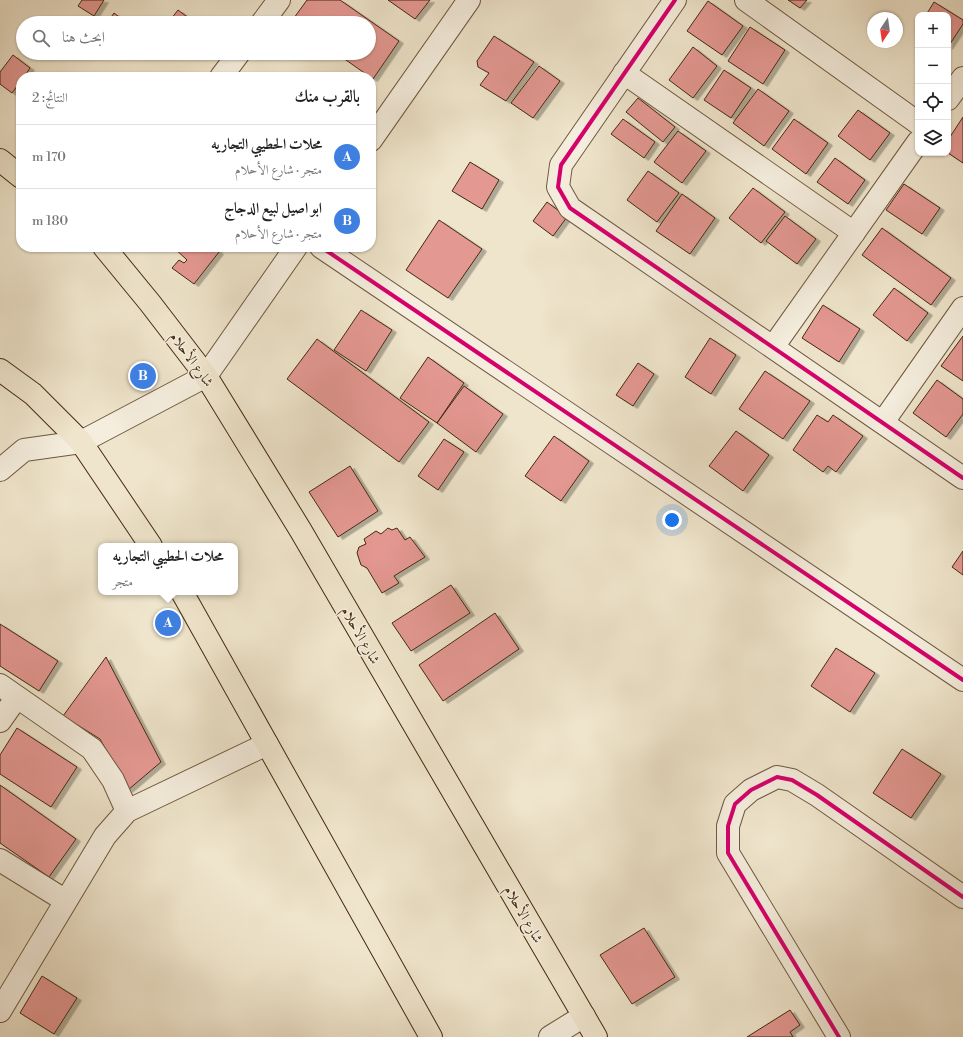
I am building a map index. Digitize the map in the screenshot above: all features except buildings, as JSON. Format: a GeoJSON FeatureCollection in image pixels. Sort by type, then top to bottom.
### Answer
{"type":"FeatureCollection","features":[{"type":"Feature","properties":{"kind":"main road"},"geometry":{"type":"LineString","coordinates":[[0,160],[16,173]]}},
{"type":"Feature","properties":{"kind":"main road","name":"شارع الأحلام"},"geometry":{"type":"LineString","coordinates":[[108,252],[150,303],[206,376],[301,531],[596,1037]]}},
{"type":"Feature","properties":{"kind":"main road"},"geometry":{"type":"LineString","coordinates":[[0,370],[33,394],[81,442],[149,543]]}},
{"type":"Feature","properties":{"kind":"main road"},"geometry":{"type":"LineString","coordinates":[[184,595],[431,1037]]}},
{"type":"Feature","properties":{"kind":"street"},"geometry":{"type":"LineString","coordinates":[[267,16],[279,0]]}},
{"type":"Feature","properties":{"kind":"street"},"geometry":{"type":"LineString","coordinates":[[376,133],[469,0]]}},
{"type":"Feature","properties":{"kind":"street"},"geometry":{"type":"LineString","coordinates":[[675,0],[561,165],[558,187],[570,208],[963,478]]}},
{"type":"Feature","properties":{"kind":"street"},"geometry":{"type":"LineString","coordinates":[[746,0],[915,121]]}},
{"type":"Feature","properties":{"kind":"street"},"geometry":{"type":"LineString","coordinates":[[226,72],[234,60]]}},
{"type":"Feature","properties":{"kind":"street"},"geometry":{"type":"LineString","coordinates":[[624,73],[854,233]]}},
{"type":"Feature","properties":{"kind":"street"},"geometry":{"type":"LineString","coordinates":[[951,95],[963,78]]}},
{"type":"Feature","properties":{"kind":"street"},"geometry":{"type":"LineString","coordinates":[[774,347],[915,146]]}},
{"type":"Feature","properties":{"kind":"street"},"geometry":{"type":"LineString","coordinates":[[0,470],[24,450],[81,442],[206,376],[293,252]]}},
{"type":"Feature","properties":{"kind":"street"},"geometry":{"type":"LineString","coordinates":[[328,252],[963,680]]}},
{"type":"Feature","properties":{"kind":"street"},"geometry":{"type":"LineString","coordinates":[[883,422],[963,309]]}},
{"type":"Feature","properties":{"kind":"street"},"geometry":{"type":"LineString","coordinates":[[0,721],[9,691],[92,749],[113,780],[127,811]]}},
{"type":"Feature","properties":{"kind":"street"},"geometry":{"type":"LineString","coordinates":[[0,1011],[105,836],[127,811],[267,744]]}},
{"type":"Feature","properties":{"kind":"street"},"geometry":{"type":"LineString","coordinates":[[839,1037],[728,853],[728,826],[735,804],[751,790],[777,777],[792,780],[817,795],[963,897]]}},
{"type":"Feature","properties":{"kind":"street"},"geometry":{"type":"LineString","coordinates":[[0,860],[66,901]]}},
{"type":"Feature","properties":{"kind":"street"},"geometry":{"type":"LineString","coordinates":[[550,1037],[584,1016]]}},
{"type":"Feature","properties":{"kind":"cycle path"},"geometry":{"type":"LineString","coordinates":[[675,0],[561,165],[558,187],[570,208],[963,478]]}},
{"type":"Feature","properties":{"kind":"cycle path"},"geometry":{"type":"LineString","coordinates":[[328,252],[963,680]]}},
{"type":"Feature","properties":{"kind":"cycle path"},"geometry":{"type":"LineString","coordinates":[[839,1037],[728,853],[728,826],[735,804],[751,790],[777,777],[792,780],[817,795],[963,897]]}},
{"type":"Feature","properties":{"kind":"place","name":"ابو اصيل لبيع الدجاج"},"geometry":{"type":"Point","coordinates":[143,376]}},
{"type":"Feature","properties":{"kind":"place","name":"محلات الحطيبي التجاريه"},"geometry":{"type":"Point","coordinates":[168,623]}}]}
